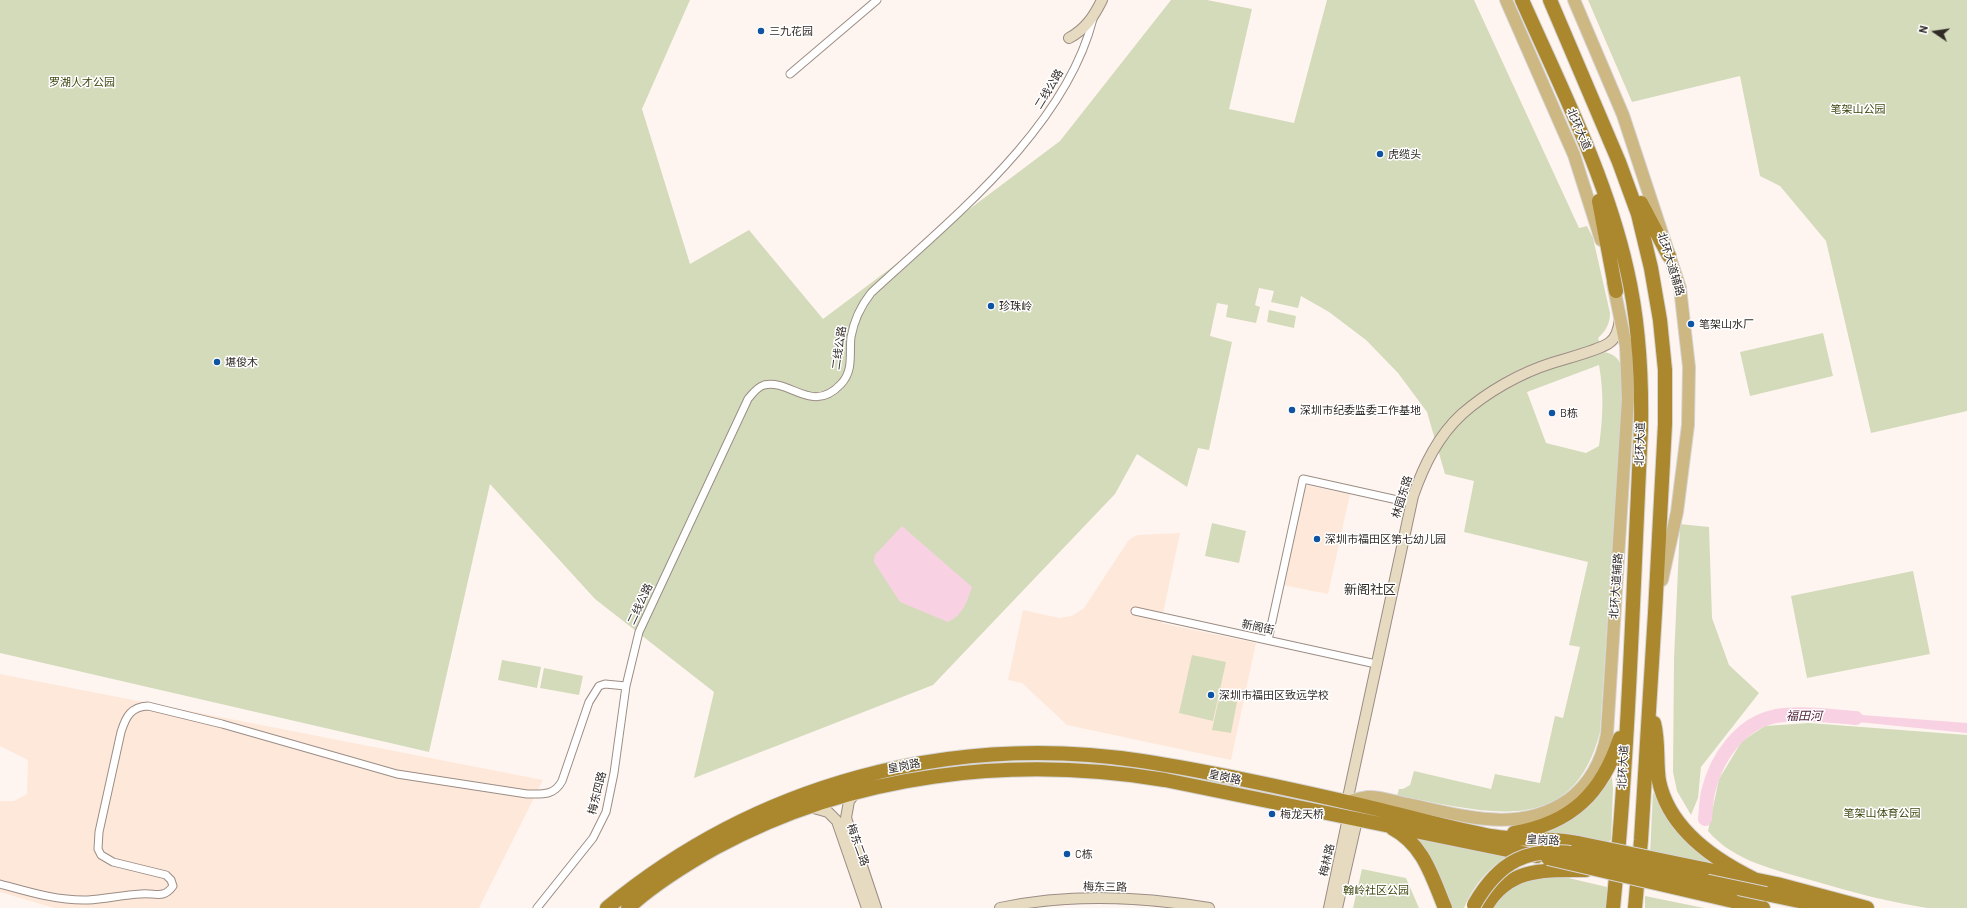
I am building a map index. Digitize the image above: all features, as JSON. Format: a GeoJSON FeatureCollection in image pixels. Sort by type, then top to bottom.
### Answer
{"type":"FeatureCollection","features":[{"type":"Feature","properties":{"kind":"highway","name":"北环大道"},"geometry":{"type":"LineString","coordinates":[[1522,0],[1585,145],[1609,205],[1622,247],[1632,293],[1641,364],[1641,429],[1628,706],[1619,846],[1613,908]]}},
{"type":"Feature","properties":{"kind":"highway","name":"北环大道"},"geometry":{"type":"LineString","coordinates":[[1550,0],[1619,162],[1638,214],[1652,268],[1660,320],[1665,370],[1665,424],[1650,707],[1635,908]]}},
{"type":"Feature","properties":{"kind":"highway"},"geometry":{"type":"LineString","coordinates":[[1585,145],[1607,236],[1616,291]]}},
{"type":"Feature","properties":{"kind":"highway"},"geometry":{"type":"LineString","coordinates":[[1619,162],[1669,256]]}},
{"type":"Feature","properties":{"kind":"highway"},"geometry":{"type":"LineString","coordinates":[[1486,835],[1521,831],[1555,821],[1585,800],[1595,790],[1611,764],[1620,738],[1628,706]]}},
{"type":"Feature","properties":{"kind":"highway"},"geometry":{"type":"LineString","coordinates":[[1650,707],[1657,735],[1660,783],[1674,815],[1684,830],[1709,854],[1754,879]]}},
{"type":"Feature","properties":{"kind":"highway","name":"皇岗路"},"geometry":{"type":"LineString","coordinates":[[607,908],[644,879],[688,850],[722,830],[766,810],[857,777],[907,765],[963,756],[1016,754],[1062,754],[1140,760],[1347,802],[1486,835],[1578,843],[1754,879],[1819,894],[1867,908]]}},
{"type":"Feature","properties":{"kind":"highway","name":"皇岗路"},"geometry":{"type":"LineString","coordinates":[[628,908],[656,886],[699,857],[737,836],[808,807],[888,784],[962,773],[1040,768],[1078,769],[1123,773],[1165,780],[1353,819],[1385,824],[1546,865],[1593,870],[1733,901],[1765,901]]}},
{"type":"Feature","properties":{"kind":"highway"},"geometry":{"type":"LineString","coordinates":[[1385,824],[1404,836],[1419,850],[1445,908]]}},
{"type":"Feature","properties":{"kind":"highway"},"geometry":{"type":"LineString","coordinates":[[1477,907],[1487,884],[1502,870],[1523,857],[1549,851],[1578,854],[1765,901],[1833,908]]}},
{"type":"Feature","properties":{"kind":"highway"},"geometry":{"type":"LineString","coordinates":[[1477,907],[1517,877],[1546,865]]}},
{"type":"Feature","properties":{"kind":"main road","name":"北环大道辅路"},"geometry":{"type":"LineString","coordinates":[[1347,802],[1373,797],[1494,820],[1528,819],[1546,813],[1577,793],[1594,773],[1605,747],[1628,409],[1628,377],[1626,356],[1616,291],[1587,192],[1574,155],[1506,0]]}},
{"type":"Feature","properties":{"kind":"main road","name":"北环大道辅路"},"geometry":{"type":"LineString","coordinates":[[1574,0],[1623,115],[1680,288],[1686,332],[1690,395],[1682,487],[1655,613]]}},
{"type":"Feature","properties":{"kind":"main road","name":"北环大道辅路"},"geometry":{"type":"LineString","coordinates":[[1628,377],[1641,429]]}},
{"type":"Feature","properties":{"kind":"street"},"geometry":{"type":"LineString","coordinates":[[790,74],[877,0]]}},
{"type":"Feature","properties":{"kind":"street"},"geometry":{"type":"LineString","coordinates":[[1069,38],[1076,34],[1093,19],[1102,0]]}},
{"type":"Feature","properties":{"kind":"street","name":"二线公路"},"geometry":{"type":"LineString","coordinates":[[626,686],[639,632],[748,399],[759,387],[765,385],[782,387],[807,396],[818,396],[829,393],[841,383],[849,371],[852,331],[862,305],[871,293],[950,220],[1034,132],[1056,100],[1074,69],[1089,33],[1093,19]]}},
{"type":"Feature","properties":{"kind":"street"},"geometry":{"type":"LineString","coordinates":[[1605,345],[1611,342],[1616,334],[1620,313]]}},
{"type":"Feature","properties":{"kind":"street"},"geometry":{"type":"LineString","coordinates":[[1605,345],[1618,346],[1626,356]]}},
{"type":"Feature","properties":{"kind":"street","name":"林园东路"},"geometry":{"type":"LineString","coordinates":[[1347,802],[1411,502],[1420,477],[1440,438],[1463,413],[1494,391],[1524,374],[1605,345]]}},
{"type":"Feature","properties":{"kind":"street"},"geometry":{"type":"LineString","coordinates":[[1268,640],[1303,479],[1411,502]]}},
{"type":"Feature","properties":{"kind":"street","name":"新阁街"},"geometry":{"type":"LineString","coordinates":[[1135,611],[1376,664]]}},
{"type":"Feature","properties":{"kind":"street"},"geometry":{"type":"LineString","coordinates":[[0,884],[72,900],[89,900],[144,893],[164,894],[170,890],[173,886],[171,880],[166,875],[113,862],[101,855],[98,849],[99,832],[121,732],[126,718],[131,711],[139,706],[148,706],[222,724],[397,774],[527,794],[544,794],[553,792],[558,788],[562,781],[589,702],[594,692],[605,684],[626,686]]}},
{"type":"Feature","properties":{"kind":"street","name":"梅东四路"},"geometry":{"type":"LineString","coordinates":[[537,908],[593,838],[606,812],[614,774],[626,686]]}},
{"type":"Feature","properties":{"kind":"street","name":"梅东二路"},"geometry":{"type":"LineString","coordinates":[[856,792],[849,801],[846,818],[876,908]]}},
{"type":"Feature","properties":{"kind":"street","name":"梅东二路"},"geometry":{"type":"LineString","coordinates":[[808,807],[828,812],[837,821],[868,908]]}},
{"type":"Feature","properties":{"kind":"street","name":"梅林路"},"geometry":{"type":"LineString","coordinates":[[1329,908],[1353,819]]}},
{"type":"Feature","properties":{"kind":"street","name":"梅林路"},"geometry":{"type":"LineString","coordinates":[[1337,908],[1353,819]]}},
{"type":"Feature","properties":{"kind":"street","name":"梅东三路"},"geometry":{"type":"LineString","coordinates":[[1000,908],[1063,898],[1096,898],[1162,901],[1209,908]]}},
{"type":"Feature","properties":{"kind":"shaded area","name":"深圳市福田区第七幼儿园"},"geometry":{"type":"Polygon","coordinates":[[[1305,485],[1350,494],[1328,594],[1283,585],[1305,485]]]}},
{"type":"Feature","properties":{"kind":"shaded area"},"geometry":{"type":"Polygon","coordinates":[[[902,526],[972,587],[961,612],[948,622],[900,602],[874,562],[875,555],[902,526]]]}},
{"type":"Feature","properties":{"kind":"shaded area"},"geometry":{"type":"Polygon","coordinates":[[[1180,533],[1161,623],[1256,643],[1231,760],[1067,725],[1022,683],[1008,680],[1023,610],[1059,618],[1072,616],[1084,608],[1128,541],[1133,537],[1138,535],[1180,533]]]}},
{"type":"Feature","properties":{"kind":"shaded area"},"geometry":{"type":"Polygon","coordinates":[[[0,674],[543,780],[479,908],[54,908],[0,892],[0,801],[14,801],[27,794],[28,760],[0,746],[0,674]]]}},
{"type":"Feature","properties":{"kind":"shaded area"},"geometry":{"type":"Polygon","coordinates":[[[1836,713],[1967,723],[1967,733],[1838,720],[1836,713]]]}},
{"type":"Feature","properties":{"kind":"green space","name":"罗湖人才公园"},"geometry":{"type":"Polygon","coordinates":[[[0,0],[690,0],[642,109],[690,264],[749,230],[823,319],[1060,141],[1171,0],[1207,0],[1252,9],[1229,109],[1294,123],[1327,0],[1474,0],[1579,228],[1587,226],[1593,238],[1610,313],[1607,327],[1598,338],[1603,352],[1611,354],[1617,358],[1622,371],[1622,402],[1600,732],[1586,767],[1568,791],[1545,805],[1519,811],[1490,811],[1397,796],[1399,789],[1403,789],[1410,785],[1414,771],[1491,789],[1495,774],[1540,783],[1555,716],[1563,718],[1580,647],[1569,645],[1588,562],[1464,532],[1474,481],[1445,474],[1427,412],[1398,373],[1366,340],[1329,312],[1301,296],[1298,308],[1271,302],[1274,291],[1259,288],[1255,305],[1260,307],[1256,323],[1226,317],[1228,305],[1217,303],[1210,336],[1232,342],[1209,450],[1198,448],[1187,487],[1137,454],[1115,494],[933,685],[694,778],[714,692],[595,599],[490,484],[429,752],[0,653],[0,0]],[[1599,365],[1527,392],[1546,443],[1586,453],[1599,446],[1602,386],[1599,365]]]}},
{"type":"Feature","properties":{"kind":"green space","name":"笔架山公园"},"geometry":{"type":"Polygon","coordinates":[[[1588,0],[1967,0],[1967,411],[1871,433],[1826,241],[1780,186],[1760,176],[1740,76],[1632,102],[1588,0]]]}},
{"type":"Feature","properties":{"kind":"green space"},"geometry":{"type":"Polygon","coordinates":[[[1269,310],[1296,316],[1294,328],[1267,322],[1269,310]]]}},
{"type":"Feature","properties":{"kind":"green space"},"geometry":{"type":"Polygon","coordinates":[[[1823,333],[1833,376],[1750,396],[1740,352],[1823,333]]]}},
{"type":"Feature","properties":{"kind":"green space"},"geometry":{"type":"Polygon","coordinates":[[[1212,523],[1246,531],[1239,563],[1205,556],[1212,523]]]}},
{"type":"Feature","properties":{"kind":"green space"},"geometry":{"type":"Polygon","coordinates":[[[1680,524],[1709,527],[1712,618],[1729,665],[1759,693],[1701,767],[1698,798],[1691,815],[1677,791],[1673,772],[1674,659],[1680,524]]]}},
{"type":"Feature","properties":{"kind":"green space"},"geometry":{"type":"Polygon","coordinates":[[[1913,571],[1930,654],[1807,678],[1791,596],[1913,571]]]}},
{"type":"Feature","properties":{"kind":"green space"},"geometry":{"type":"Polygon","coordinates":[[[1192,655],[1226,662],[1213,721],[1179,713],[1192,655]]]}},
{"type":"Feature","properties":{"kind":"green space"},"geometry":{"type":"Polygon","coordinates":[[[502,660],[541,667],[537,688],[498,680],[502,660]]]}},
{"type":"Feature","properties":{"kind":"green space"},"geometry":{"type":"Polygon","coordinates":[[[544,668],[583,676],[579,695],[540,688],[544,668]]]}},
{"type":"Feature","properties":{"kind":"green space"},"geometry":{"type":"Polygon","coordinates":[[[1219,698],[1237,702],[1231,733],[1212,730],[1219,698]]]}},
{"type":"Feature","properties":{"kind":"green space","name":"笔架山体育公园"},"geometry":{"type":"Polygon","coordinates":[[[1809,723],[1967,735],[1967,908],[1927,908],[1913,906],[1856,893],[1771,869],[1743,858],[1719,842],[1708,831],[1719,779],[1742,741],[1765,726],[1809,723]]]}},
{"type":"Feature","properties":{"kind":"green space"},"geometry":{"type":"Polygon","coordinates":[[[1612,777],[1611,840],[1606,843],[1541,833],[1573,817],[1589,805],[1605,788],[1612,777]]]}},
{"type":"Feature","properties":{"kind":"green space"},"geometry":{"type":"Polygon","coordinates":[[[1653,792],[1664,813],[1678,832],[1694,849],[1713,864],[1650,854],[1653,792]]]}},
{"type":"Feature","properties":{"kind":"green space"},"geometry":{"type":"Polygon","coordinates":[[[1412,837],[1511,854],[1489,870],[1472,891],[1464,908],[1450,908],[1412,837]]]}},
{"type":"Feature","properties":{"kind":"green space","name":"翰岭社区公园"},"geometry":{"type":"Polygon","coordinates":[[[1362,869],[1406,878],[1419,908],[1353,908],[1362,869]]]}},
{"type":"Feature","properties":{"kind":"green space"},"geometry":{"type":"Polygon","coordinates":[[[1560,876],[1607,887],[1607,908],[1492,908],[1514,885],[1537,878],[1560,876]]]}},
{"type":"Feature","properties":{"kind":"green space"},"geometry":{"type":"Polygon","coordinates":[[[1645,896],[1704,908],[1645,908],[1645,896]]]}},
{"type":"Feature","properties":{"kind":"waterway","name":"福田河"},"geometry":{"type":"LineString","coordinates":[[1705,819],[1708,792],[1717,767],[1732,744],[1751,726],[1776,716],[1795,714],[1856,718]]}},
{"type":"Feature","properties":{"kind":"place","name":"三九花园"},"geometry":{"type":"Point","coordinates":[761,31]}},
{"type":"Feature","properties":{"kind":"place","name":"虎缆头"},"geometry":{"type":"Point","coordinates":[1380,154]}},
{"type":"Feature","properties":{"kind":"place","name":"珍珠岭"},"geometry":{"type":"Point","coordinates":[991,306]}},
{"type":"Feature","properties":{"kind":"place","name":"笔架山水厂"},"geometry":{"type":"Point","coordinates":[1691,324]}},
{"type":"Feature","properties":{"kind":"place","name":"堪俊木"},"geometry":{"type":"Point","coordinates":[217,362]}},
{"type":"Feature","properties":{"kind":"place","name":"深圳市纪委监委工作基地"},"geometry":{"type":"Point","coordinates":[1292,410]}},
{"type":"Feature","properties":{"kind":"place","name":"B栋"},"geometry":{"type":"Point","coordinates":[1552,413]}},
{"type":"Feature","properties":{"kind":"place","name":"深圳市福田区第七幼儿园"},"geometry":{"type":"Point","coordinates":[1317,539]}},
{"type":"Feature","properties":{"kind":"place","name":"深圳市福田区致远学校"},"geometry":{"type":"Point","coordinates":[1211,695]}},
{"type":"Feature","properties":{"kind":"place","name":"梅龙天桥"},"geometry":{"type":"Point","coordinates":[1272,814]}},
{"type":"Feature","properties":{"kind":"place","name":"C栋"},"geometry":{"type":"Point","coordinates":[1067,854]}},
{"type":"Feature","properties":{"kind":"district","name":"新阁社区"},"geometry":{"type":"Point","coordinates":[1370,590]}}]}
